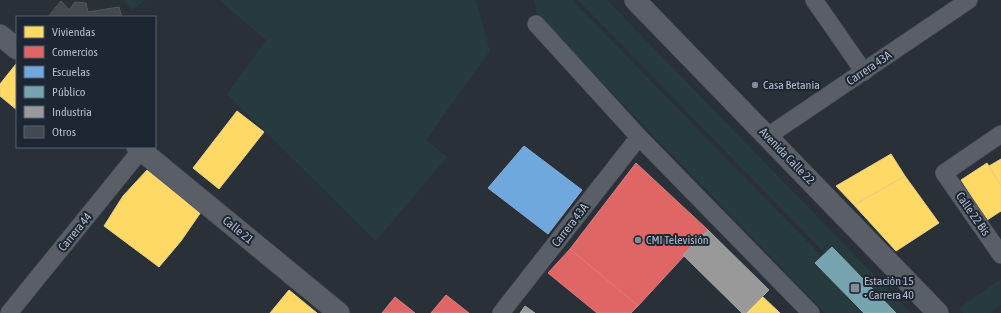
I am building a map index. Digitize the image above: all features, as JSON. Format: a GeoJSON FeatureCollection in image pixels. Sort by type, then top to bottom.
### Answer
{"type":"FeatureCollection","features":[{"type":"Feature","properties":{"kind":"street","name":"Avenida Calle 22"},"geometry":{"type":"LineString","coordinates":[[635,0],[938,313]]}},
{"type":"Feature","properties":{"kind":"street"},"geometry":{"type":"LineString","coordinates":[[814,0],[864,72]]}},
{"type":"Feature","properties":{"kind":"street","name":"Carrera 43A"},"geometry":{"type":"LineString","coordinates":[[768,136],[969,0]]}},
{"type":"Feature","properties":{"kind":"street"},"geometry":{"type":"LineString","coordinates":[[536,24],[639,137],[811,313]]}},
{"type":"Feature","properties":{"kind":"street"},"geometry":{"type":"LineString","coordinates":[[0,35],[16,48]]}},
{"type":"Feature","properties":{"kind":"street","name":"Calle 22 Bis"},"geometry":{"type":"LineString","coordinates":[[1001,134],[944,173],[1001,255]]}},
{"type":"Feature","properties":{"kind":"street","name":"Carrera 43A"},"geometry":{"type":"LineString","coordinates":[[501,313],[639,137]]}},
{"type":"Feature","properties":{"kind":"street","name":"Carrera 44"},"geometry":{"type":"LineString","coordinates":[[9,313],[139,149]]}},
{"type":"Feature","properties":{"kind":"street","name":"Calle 21"},"geometry":{"type":"LineString","coordinates":[[139,149],[339,313]]}},
{"type":"Feature","properties":{"kind":"green space"},"geometry":{"type":"Polygon","coordinates":[[[123,0],[146,0],[132,10],[123,0]]]}},
{"type":"Feature","properties":{"kind":"green space"},"geometry":{"type":"Polygon","coordinates":[[[219,0],[476,0],[490,51],[426,140],[447,157],[376,241],[227,94],[266,40],[219,0]]]}},
{"type":"Feature","properties":{"kind":"green space"},"geometry":{"type":"Polygon","coordinates":[[[534,0],[572,0],[877,313],[825,313],[538,16],[534,0]]]}},
{"type":"Feature","properties":{"kind":"green space"},"geometry":{"type":"Polygon","coordinates":[[[578,0],[607,0],[911,313],[883,313],[578,0]]]}},
{"type":"Feature","properties":{"kind":"green space"},"geometry":{"type":"Polygon","coordinates":[[[1001,279],[1001,305],[990,313],[963,313],[959,308],[1001,279]]]}},
{"type":"Feature","properties":{"kind":"building: Viviendas"},"geometry":{"type":"Polygon","coordinates":[[[16,64],[16,109],[0,96],[0,84],[16,64]]]}},
{"type":"Feature","properties":{"kind":"building: Viviendas"},"geometry":{"type":"Polygon","coordinates":[[[237,111],[264,132],[219,189],[193,168],[237,111]]]}},
{"type":"Feature","properties":{"kind":"building: Viviendas"},"geometry":{"type":"Polygon","coordinates":[[[891,154],[905,176],[854,205],[836,186],[891,154]]]}},
{"type":"Feature","properties":{"kind":"building: Viviendas"},"geometry":{"type":"Polygon","coordinates":[[[1001,159],[1001,186],[989,166],[1001,159]]]}},
{"type":"Feature","properties":{"kind":"building: Viviendas"},"geometry":{"type":"Polygon","coordinates":[[[987,163],[1001,186],[1001,211],[987,220],[961,180],[987,163]]]}},
{"type":"Feature","properties":{"kind":"building: Viviendas"},"geometry":{"type":"Polygon","coordinates":[[[147,170],[201,212],[181,241],[159,267],[104,226],[123,196],[147,170]]]}},
{"type":"Feature","properties":{"kind":"building: Viviendas"},"geometry":{"type":"Polygon","coordinates":[[[905,176],[939,223],[896,251],[854,205],[905,176]]]}},
{"type":"Feature","properties":{"kind":"building: Viviendas"},"geometry":{"type":"Polygon","coordinates":[[[289,290],[317,313],[270,313],[289,290]]]}},
{"type":"Feature","properties":{"kind":"building: Viviendas"},"geometry":{"type":"Polygon","coordinates":[[[762,296],[780,313],[746,313],[762,296]]]}},
{"type":"Feature","properties":{"kind":"building: Comercios","name":"CMI Televisión"},"geometry":{"type":"Polygon","coordinates":[[[636,163],[708,230],[638,306],[570,249],[636,163]]]}},
{"type":"Feature","properties":{"kind":"building: Comercios"},"geometry":{"type":"Polygon","coordinates":[[[570,249],[638,306],[631,313],[597,313],[548,273],[570,249]]]}},
{"type":"Feature","properties":{"kind":"building: Comercios"},"geometry":{"type":"Polygon","coordinates":[[[446,295],[469,313],[431,313],[446,295]]]}},
{"type":"Feature","properties":{"kind":"building: Comercios"},"geometry":{"type":"Polygon","coordinates":[[[395,297],[415,313],[382,313],[395,297]]]}},
{"type":"Feature","properties":{"kind":"building: Escuelas"},"geometry":{"type":"Polygon","coordinates":[[[524,146],[582,190],[548,234],[488,188],[524,146]]]}},
{"type":"Feature","properties":{"kind":"building: Público","name":"Estación 15 - Carrera 40"},"geometry":{"type":"Polygon","coordinates":[[[832,247],[896,313],[864,313],[815,263],[832,247]]]}},
{"type":"Feature","properties":{"kind":"building: Industria"},"geometry":{"type":"Polygon","coordinates":[[[708,230],[769,290],[746,313],[742,313],[683,255],[708,230]]]}},
{"type":"Feature","properties":{"kind":"building: Industria"},"geometry":{"type":"Polygon","coordinates":[[[525,306],[535,313],[520,313],[525,306]]]}},
{"type":"Feature","properties":{"kind":"building: Otros"},"geometry":{"type":"Polygon","coordinates":[[[61,1],[69,10],[75,2],[86,3],[88,12],[119,7],[122,16],[49,16],[61,1]]]}},
{"type":"Feature","properties":{"kind":"place","name":"Casa Betania"},"geometry":{"type":"Point","coordinates":[755,85]}},
{"type":"Feature","properties":{"kind":"place","name":"CMI Televisión"},"geometry":{"type":"Point","coordinates":[638,240]}},
{"type":"Feature","properties":{"kind":"place","name":"Estación 15 - Carrera 40"},"geometry":{"type":"Point","coordinates":[855,288]}}]}
